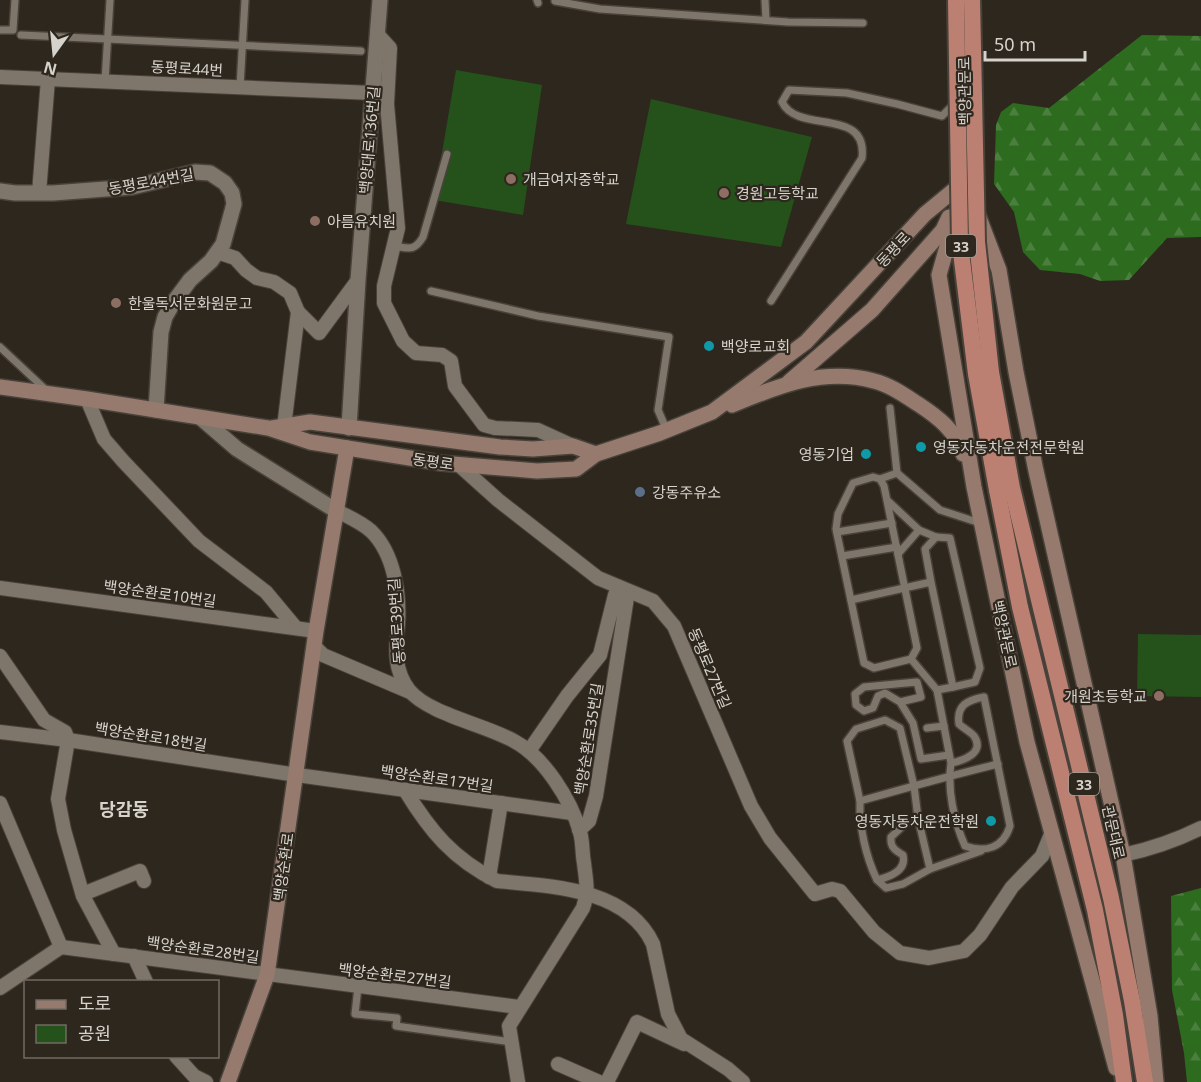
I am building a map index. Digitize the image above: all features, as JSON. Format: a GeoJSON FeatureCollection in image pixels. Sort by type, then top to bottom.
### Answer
{"type":"FeatureCollection","features":[{"type":"Feature","properties":{"kind":"highway","name":"33"},"geometry":{"type":"LineString","coordinates":[[956,0],[960,244],[976,374],[1005,489]]}},
{"type":"Feature","properties":{"kind":"highway","name":"33"},"geometry":{"type":"LineString","coordinates":[[972,0],[977,242],[1020,607],[1095,910],[1115,1015],[1122,1082]]}},
{"type":"Feature","properties":{"kind":"highway","name":"관문대로"},"geometry":{"type":"LineString","coordinates":[[1005,489],[1111,898],[1132,1000],[1144,1082]]}},
{"type":"Feature","properties":{"kind":"main road","name":"백양관문로"},"geometry":{"type":"LineString","coordinates":[[963,0],[965,182],[939,275],[974,487],[1027,742],[1122,1082]]}},
{"type":"Feature","properties":{"kind":"main road","name":"백양관문로"},"geometry":{"type":"LineString","coordinates":[[965,182],[999,270],[1032,449],[1123,855],[1150,1016],[1156,1082]]}},
{"type":"Feature","properties":{"kind":"main road","name":"동평로"},"geometry":{"type":"LineString","coordinates":[[789,382],[872,310],[943,230],[965,182]]}},
{"type":"Feature","properties":{"kind":"main road","name":"동평로"},"geometry":{"type":"LineString","coordinates":[[276,427],[310,442],[459,465],[537,471],[576,469],[596,454],[667,431],[712,412],[806,342],[925,214],[965,182]]}},
{"type":"Feature","properties":{"kind":"main road"},"geometry":{"type":"LineString","coordinates":[[712,412],[789,382],[839,375],[875,381],[895,389],[935,415],[959,440],[974,487]]}},
{"type":"Feature","properties":{"kind":"main road","name":"동평로"},"geometry":{"type":"LineString","coordinates":[[0,387],[201,418],[276,427],[310,422],[500,447],[532,449],[573,446],[596,454]]}},
{"type":"Feature","properties":{"kind":"main road","name":"백양순환로"},"geometry":{"type":"LineString","coordinates":[[228,1082],[267,975],[315,638],[346,448]]}},
{"type":"Feature","properties":{"kind":"street","name":"백양대로136번길"},"geometry":{"type":"LineString","coordinates":[[349,428],[380,0]]}},
{"type":"Feature","properties":{"kind":"street"},"geometry":{"type":"LineString","coordinates":[[378,34],[390,48],[387,104],[398,228],[384,286],[384,303],[403,341],[416,353],[442,355],[452,361],[455,386],[484,425],[495,428],[538,430],[573,446]]}},
{"type":"Feature","properties":{"kind":"street","name":"동평로44번"},"geometry":{"type":"LineString","coordinates":[[0,77],[373,93]]}},
{"type":"Feature","properties":{"kind":"street"},"geometry":{"type":"LineString","coordinates":[[39,193],[48,79]]}},
{"type":"Feature","properties":{"kind":"street","name":"동평로44번길"},"geometry":{"type":"LineString","coordinates":[[0,191],[39,193],[132,187],[156,182],[177,174],[195,172],[210,173],[225,183],[232,193],[234,204],[226,237],[211,261],[190,280],[165,316],[161,332],[156,410]]}},
{"type":"Feature","properties":{"kind":"street"},"geometry":{"type":"LineString","coordinates":[[217,252],[235,258],[257,278],[274,282],[291,293],[298,312],[319,333],[358,280]]}},
{"type":"Feature","properties":{"kind":"street"},"geometry":{"type":"LineString","coordinates":[[276,427],[298,312]]}},
{"type":"Feature","properties":{"kind":"street"},"geometry":{"type":"LineString","coordinates":[[87,399],[104,439],[123,461],[199,541],[266,592],[296,628]]}},
{"type":"Feature","properties":{"kind":"street","name":"동평로39번길"},"geometry":{"type":"LineString","coordinates":[[201,418],[237,449],[370,530],[385,550],[391,565],[398,621],[395,653],[403,682],[410,692]]}},
{"type":"Feature","properties":{"kind":"street","name":"동평로27번길"},"geometry":{"type":"LineString","coordinates":[[459,465],[498,500],[598,578],[653,601],[674,626],[751,806],[770,838],[815,894],[832,890],[840,891],[874,932],[900,953],[929,958],[964,951],[980,935],[1012,887],[1042,856],[1052,832]]}},
{"type":"Feature","properties":{"kind":"street","name":"백양순환로10번길"},"geometry":{"type":"LineString","coordinates":[[0,588],[296,628],[315,638]]}},
{"type":"Feature","properties":{"kind":"street"},"geometry":{"type":"LineString","coordinates":[[529,751],[567,696],[600,655],[615,595],[628,591]]}},
{"type":"Feature","properties":{"kind":"street","name":"백양순환로35번길"},"geometry":{"type":"LineString","coordinates":[[579,830],[588,821],[596,796],[628,591]]}},
{"type":"Feature","properties":{"kind":"street"},"geometry":{"type":"LineString","coordinates":[[315,638],[323,655],[410,692],[432,707],[509,738],[529,751],[551,776],[572,813],[579,830],[588,893],[583,908],[519,1007],[510,1026],[518,1082]]}},
{"type":"Feature","properties":{"kind":"street"},"geometry":{"type":"LineString","coordinates":[[0,656],[44,720],[65,732],[68,740],[58,799],[64,830],[83,894],[114,954]]}},
{"type":"Feature","properties":{"kind":"street","name":"백양순환로18번길"},"geometry":{"type":"LineString","coordinates":[[0,732],[68,740],[297,775]]}},
{"type":"Feature","properties":{"kind":"street","name":"백양순환로17번길"},"geometry":{"type":"LineString","coordinates":[[297,775],[572,813]]}},
{"type":"Feature","properties":{"kind":"street"},"geometry":{"type":"LineString","coordinates":[[405,790],[425,822],[445,845],[489,877],[497,881],[535,884],[588,893],[636,919],[649,934],[653,944],[668,1014],[681,1039],[691,1047]]}},
{"type":"Feature","properties":{"kind":"street"},"geometry":{"type":"LineString","coordinates":[[0,803],[62,947],[0,988]]}},
{"type":"Feature","properties":{"kind":"street"},"geometry":{"type":"LineString","coordinates":[[489,877],[501,803]]}},
{"type":"Feature","properties":{"kind":"street"},"geometry":{"type":"LineString","coordinates":[[1123,855],[1152,849],[1178,840],[1201,828]]}},
{"type":"Feature","properties":{"kind":"street"},"geometry":{"type":"LineString","coordinates":[[83,894],[140,871],[144,881]]}},
{"type":"Feature","properties":{"kind":"street","name":"백양순환로28번길"},"geometry":{"type":"LineString","coordinates":[[62,947],[267,975]]}},
{"type":"Feature","properties":{"kind":"street","name":"백양순환로28번길"},"geometry":{"type":"LineString","coordinates":[[134,956],[146,980]]}},
{"type":"Feature","properties":{"kind":"street","name":"백양순환로27번길"},"geometry":{"type":"LineString","coordinates":[[267,975],[519,1007]]}},
{"type":"Feature","properties":{"kind":"street"},"geometry":{"type":"LineString","coordinates":[[607,1082],[637,1022],[691,1047],[728,1069],[743,1082]]}},
{"type":"Feature","properties":{"kind":"street"},"geometry":{"type":"LineString","coordinates":[[178,1058],[194,1076],[206,1082]]}},
{"type":"Feature","properties":{"kind":"street"},"geometry":{"type":"LineString","coordinates":[[558,1064],[599,1082]]}},
{"type":"Feature","properties":{"kind":"lane"},"geometry":{"type":"LineString","coordinates":[[0,30],[14,30],[15,0]]}},
{"type":"Feature","properties":{"kind":"lane"},"geometry":{"type":"LineString","coordinates":[[105,81],[110,0]]}},
{"type":"Feature","properties":{"kind":"lane"},"geometry":{"type":"LineString","coordinates":[[240,87],[245,0]]}},
{"type":"Feature","properties":{"kind":"lane"},"geometry":{"type":"LineString","coordinates":[[765,0],[766,20]]}},
{"type":"Feature","properties":{"kind":"lane"},"geometry":{"type":"LineString","coordinates":[[555,1],[600,9],[766,20],[863,23]]}},
{"type":"Feature","properties":{"kind":"lane"},"geometry":{"type":"LineString","coordinates":[[21,35],[361,51]]}},
{"type":"Feature","properties":{"kind":"lane"},"geometry":{"type":"LineString","coordinates":[[771,301],[862,158],[864,147],[859,135],[848,128],[791,114],[782,102],[789,90],[847,93],[942,116],[964,94]]}},
{"type":"Feature","properties":{"kind":"lane"},"geometry":{"type":"LineString","coordinates":[[393,246],[413,248],[418,246],[423,237],[447,154]]}},
{"type":"Feature","properties":{"kind":"lane"},"geometry":{"type":"LineString","coordinates":[[431,291],[538,316],[669,337],[658,410],[667,431]]}},
{"type":"Feature","properties":{"kind":"lane"},"geometry":{"type":"LineString","coordinates":[[0,347],[50,394]]}},
{"type":"Feature","properties":{"kind":"lane"},"geometry":{"type":"LineString","coordinates":[[890,408],[897,473],[940,510],[982,524]]}},
{"type":"Feature","properties":{"kind":"lane"},"geometry":{"type":"LineString","coordinates":[[880,479],[884,486],[917,648],[911,659],[874,668],[864,663],[837,532],[838,514],[853,483],[859,479],[873,477],[880,479],[897,473]]}},
{"type":"Feature","properties":{"kind":"lane"},"geometry":{"type":"LineString","coordinates":[[887,500],[919,530],[936,537],[950,538],[980,668],[975,682],[937,690]]}},
{"type":"Feature","properties":{"kind":"lane"},"geometry":{"type":"LineString","coordinates":[[837,532],[892,523]]}},
{"type":"Feature","properties":{"kind":"lane"},"geometry":{"type":"LineString","coordinates":[[842,556],[897,550],[919,530]]}},
{"type":"Feature","properties":{"kind":"lane"},"geometry":{"type":"LineString","coordinates":[[936,537],[925,549],[953,687]]}},
{"type":"Feature","properties":{"kind":"lane"},"geometry":{"type":"LineString","coordinates":[[851,600],[931,582]]}},
{"type":"Feature","properties":{"kind":"lane"},"geometry":{"type":"LineString","coordinates":[[911,659],[937,690],[950,759],[948,781],[964,846],[973,849],[987,849]]}},
{"type":"Feature","properties":{"kind":"lane"},"geometry":{"type":"LineString","coordinates":[[900,702],[921,697],[916,682],[864,687],[855,694],[856,705],[864,711],[873,708],[879,696],[885,693],[900,702],[913,723],[921,759],[969,758],[974,753],[975,737],[959,724],[957,715],[962,705],[971,699],[984,697],[1010,826],[1007,836],[1000,843],[930,869],[903,884],[886,888],[877,880],[872,869],[859,818],[860,801],[847,741],[856,729],[885,720],[900,728],[930,869]]}},
{"type":"Feature","properties":{"kind":"lane"},"geometry":{"type":"LineString","coordinates":[[927,728],[944,726]]}},
{"type":"Feature","properties":{"kind":"lane"},"geometry":{"type":"LineString","coordinates":[[860,801],[998,764]]}},
{"type":"Feature","properties":{"kind":"lane"},"geometry":{"type":"LineString","coordinates":[[877,880],[892,876],[900,868],[904,860],[903,855],[890,844],[891,837],[906,823],[918,818]]}},
{"type":"Feature","properties":{"kind":"lane"},"geometry":{"type":"LineString","coordinates":[[358,987],[355,1014],[397,1018],[396,1026],[512,1042]]}},
{"type":"Feature","properties":{"kind":"green space"},"geometry":{"type":"Polygon","coordinates":[[[1142,35],[1201,36],[1201,237],[1167,238],[1129,280],[1100,281],[1080,274],[1040,270],[1023,252],[1014,212],[994,184],[996,125],[1001,112],[1013,103],[1049,108],[1142,35]]]}},
{"type":"Feature","properties":{"kind":"green space"},"geometry":{"type":"Polygon","coordinates":[[[456,70],[542,85],[523,215],[434,200],[456,70]]]}},
{"type":"Feature","properties":{"kind":"green space"},"geometry":{"type":"Polygon","coordinates":[[[651,99],[812,137],[781,247],[626,224],[651,99]]]}},
{"type":"Feature","properties":{"kind":"green space"},"geometry":{"type":"Polygon","coordinates":[[[1138,634],[1201,635],[1201,697],[1137,696],[1138,634]]]}},
{"type":"Feature","properties":{"kind":"green space"},"geometry":{"type":"Polygon","coordinates":[[[1201,888],[1201,1082],[1187,1082],[1172,990],[1171,896],[1201,888]]]}},
{"type":"Feature","properties":{"kind":"place","name":"개금여자중학교"},"geometry":{"type":"Point","coordinates":[511,179]}},
{"type":"Feature","properties":{"kind":"place","name":"경원고등학교"},"geometry":{"type":"Point","coordinates":[724,193]}},
{"type":"Feature","properties":{"kind":"place","name":"아름유치원"},"geometry":{"type":"Point","coordinates":[315,221]}},
{"type":"Feature","properties":{"kind":"place","name":"한울독서문화원문고"},"geometry":{"type":"Point","coordinates":[116,303]}},
{"type":"Feature","properties":{"kind":"place","name":"백양로교회"},"geometry":{"type":"Point","coordinates":[709,346]}},
{"type":"Feature","properties":{"kind":"place","name":"영동자동차운전전문학원"},"geometry":{"type":"Point","coordinates":[921,447]}},
{"type":"Feature","properties":{"kind":"place","name":"영동기업"},"geometry":{"type":"Point","coordinates":[866,454]}},
{"type":"Feature","properties":{"kind":"place","name":"강동주유소"},"geometry":{"type":"Point","coordinates":[640,492]}},
{"type":"Feature","properties":{"kind":"place","name":"개원초등학교"},"geometry":{"type":"Point","coordinates":[1159,696]}},
{"type":"Feature","properties":{"kind":"place","name":"영동자동차운전학원"},"geometry":{"type":"Point","coordinates":[991,821]}},
{"type":"Feature","properties":{"kind":"district","name":"당감동"},"geometry":{"type":"Point","coordinates":[124,809]}}]}
